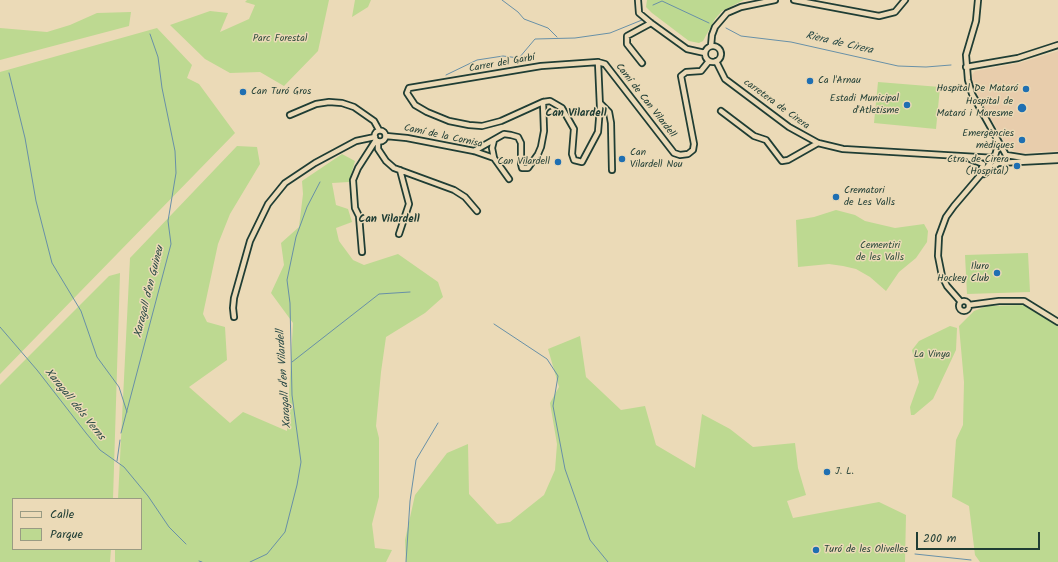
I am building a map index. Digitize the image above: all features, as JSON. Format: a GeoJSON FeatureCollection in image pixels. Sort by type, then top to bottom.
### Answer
{"type":"FeatureCollection","features":[{"type":"Feature","properties":{"kind":"street"},"geometry":{"type":"LineString","coordinates":[[638,0],[639,13],[687,49],[705,53],[709,60],[716,61],[720,58],[721,51],[717,46],[711,46],[707,48],[705,53]]}},
{"type":"Feature","properties":{"kind":"street"},"geometry":{"type":"LineString","coordinates":[[711,46],[712,35],[715,27],[727,13],[741,7],[775,0]]}},
{"type":"Feature","properties":{"kind":"street"},"geometry":{"type":"LineString","coordinates":[[794,0],[879,16],[895,12],[905,0]]}},
{"type":"Feature","properties":{"kind":"street"},"geometry":{"type":"LineString","coordinates":[[978,0],[976,21],[967,48],[966,67],[968,80],[972,94],[1006,154],[1005,162]]}},
{"type":"Feature","properties":{"kind":"street"},"geometry":{"type":"LineString","coordinates":[[642,63],[627,44],[627,36],[651,23]]}},
{"type":"Feature","properties":{"kind":"street"},"geometry":{"type":"LineString","coordinates":[[966,67],[1018,58],[1058,45]]}},
{"type":"Feature","properties":{"kind":"street","name":"Camí de Can Vilardell"},"geometry":{"type":"LineString","coordinates":[[543,102],[550,101],[562,108],[574,129],[572,154],[574,160],[582,162],[598,132],[600,103],[598,62],[605,64],[674,153],[680,155],[688,154],[693,150],[694,144],[681,76],[686,72],[701,71],[709,60]]}},
{"type":"Feature","properties":{"kind":"street","name":"carretera de Cirera"},"geometry":{"type":"LineString","coordinates":[[716,61],[725,79],[789,127],[818,143],[843,149],[957,156],[995,157],[1001,151],[1006,154]]}},
{"type":"Feature","properties":{"kind":"street","name":"Carrer del Garbí"},"geometry":{"type":"LineString","coordinates":[[543,102],[501,121],[482,126],[449,121],[415,105],[407,93],[409,88],[541,66],[598,62]]}},
{"type":"Feature","properties":{"kind":"street"},"geometry":{"type":"LineString","coordinates":[[234,317],[234,298],[250,241],[268,204],[285,183],[298,173],[356,141],[376,139],[383,140],[386,136],[384,131],[380,130],[374,121],[354,106],[342,103],[329,102],[316,104],[290,116]]}},
{"type":"Feature","properties":{"kind":"street"},"geometry":{"type":"LineString","coordinates":[[474,151],[504,134],[518,137],[521,143],[522,168],[528,168],[541,147],[544,132],[543,102]]}},
{"type":"Feature","properties":{"kind":"street"},"geometry":{"type":"LineString","coordinates":[[600,103],[609,112],[610,117],[612,170]]}},
{"type":"Feature","properties":{"kind":"street"},"geometry":{"type":"LineString","coordinates":[[721,112],[754,136],[766,140],[782,161],[788,160],[818,143]]}},
{"type":"Feature","properties":{"kind":"street"},"geometry":{"type":"LineString","coordinates":[[380,130],[375,133],[376,139],[378,149],[386,161],[400,170],[454,190],[464,197],[477,211]]}},
{"type":"Feature","properties":{"kind":"street"},"geometry":{"type":"LineString","coordinates":[[996,135],[998,146],[995,157],[946,217],[938,248],[942,276],[954,296],[961,302],[966,302],[969,305],[999,301],[1024,301],[1058,322]]}},
{"type":"Feature","properties":{"kind":"street","name":"Camí de la Cornisa"},"geometry":{"type":"LineString","coordinates":[[386,136],[407,138],[474,151],[494,158],[509,179]]}},
{"type":"Feature","properties":{"kind":"street"},"geometry":{"type":"LineString","coordinates":[[362,252],[359,216],[355,208],[353,180],[358,168],[376,139]]}},
{"type":"Feature","properties":{"kind":"street"},"geometry":{"type":"LineString","coordinates":[[494,140],[492,148],[494,158]]}},
{"type":"Feature","properties":{"kind":"street"},"geometry":{"type":"LineString","coordinates":[[1006,154],[1025,158],[1058,156]]}},
{"type":"Feature","properties":{"kind":"street","name":"carretera de Cirera"},"geometry":{"type":"LineString","coordinates":[[957,156],[983,164],[983,168],[977,180]]}},
{"type":"Feature","properties":{"kind":"street"},"geometry":{"type":"LineString","coordinates":[[995,157],[998,164]]}},
{"type":"Feature","properties":{"kind":"street"},"geometry":{"type":"LineString","coordinates":[[977,180],[998,164],[1005,162],[1058,160]]}},
{"type":"Feature","properties":{"kind":"street"},"geometry":{"type":"LineString","coordinates":[[399,234],[409,204],[400,170]]}},
{"type":"Feature","properties":{"kind":"street"},"geometry":{"type":"LineString","coordinates":[[961,302],[959,307],[962,311],[968,310],[969,305]]}},
{"type":"Feature","properties":{"kind":"shaded area","name":"Hospital de Mataró i Maresme"},"geometry":{"type":"Polygon","coordinates":[[[1058,51],[1058,151],[1021,153],[1013,151],[1005,143],[977,95],[972,82],[972,75],[975,71],[1019,63],[1058,51]]]}},
{"type":"Feature","properties":{"kind":"green space","name":"Parc Forestal"},"geometry":{"type":"Polygon","coordinates":[[[247,0],[329,0],[318,51],[284,86],[260,72],[230,73],[205,59],[170,25],[210,11],[228,13],[220,32],[249,19],[255,5],[245,2],[247,0]]]}},
{"type":"Feature","properties":{"kind":"green space"},"geometry":{"type":"Polygon","coordinates":[[[355,0],[371,0],[368,7],[352,17],[355,0]]]}},
{"type":"Feature","properties":{"kind":"green space"},"geometry":{"type":"Polygon","coordinates":[[[647,0],[744,0],[722,11],[715,19],[703,41],[699,43],[689,41],[652,13],[646,7],[647,0]]]}},
{"type":"Feature","properties":{"kind":"green space"},"geometry":{"type":"Polygon","coordinates":[[[131,12],[129,26],[0,60],[0,28],[47,32],[70,25],[97,13],[131,12]]]}},
{"type":"Feature","properties":{"kind":"green space"},"geometry":{"type":"Polygon","coordinates":[[[157,28],[192,65],[187,78],[199,84],[235,133],[0,374],[0,72],[157,28]]]}},
{"type":"Feature","properties":{"kind":"green space","name":"Estadi Municipal d'Atletisme"},"geometry":{"type":"Polygon","coordinates":[[[878,82],[940,87],[936,129],[874,123],[878,82]]]}},
{"type":"Feature","properties":{"kind":"green space"},"geometry":{"type":"Polygon","coordinates":[[[237,146],[257,147],[260,164],[230,214],[218,244],[203,314],[207,322],[225,327],[227,360],[189,387],[230,423],[243,412],[287,431],[293,323],[271,293],[284,265],[281,243],[299,227],[303,194],[302,181],[342,154],[355,161],[349,182],[332,183],[336,205],[348,209],[352,222],[336,228],[339,241],[353,260],[364,265],[398,254],[438,282],[443,297],[425,313],[386,337],[376,426],[379,438],[379,497],[372,524],[375,548],[392,550],[386,562],[115,562],[115,550],[142,550],[142,498],[118,498],[130,258],[237,146]]]}},
{"type":"Feature","properties":{"kind":"green space","name":"Cementiri de les Valls"},"geometry":{"type":"Polygon","coordinates":[[[836,210],[855,215],[865,221],[895,228],[924,224],[928,231],[927,242],[916,258],[899,272],[886,291],[870,277],[856,269],[829,264],[798,267],[796,220],[814,217],[836,210]]]}},
{"type":"Feature","properties":{"kind":"green space","name":"Iluro Hockey Club"},"geometry":{"type":"Polygon","coordinates":[[[1028,253],[1030,292],[967,294],[965,255],[1028,253]]]}},
{"type":"Feature","properties":{"kind":"green space"},"geometry":{"type":"Polygon","coordinates":[[[120,273],[113,498],[12,498],[12,550],[111,550],[110,562],[0,562],[0,385],[109,276],[120,273]]]}},
{"type":"Feature","properties":{"kind":"green space"},"geometry":{"type":"Polygon","coordinates":[[[1024,305],[1034,310],[1058,327],[1058,562],[980,562],[975,555],[969,506],[952,497],[956,440],[963,425],[964,382],[959,326],[974,311],[987,306],[1024,305]]]}},
{"type":"Feature","properties":{"kind":"green space","name":"La Vinya"},"geometry":{"type":"Polygon","coordinates":[[[950,326],[957,328],[956,350],[933,399],[914,415],[911,415],[910,407],[919,382],[912,350],[919,341],[950,326]]]}},
{"type":"Feature","properties":{"kind":"green space"},"geometry":{"type":"Polygon","coordinates":[[[580,336],[586,377],[621,410],[645,406],[656,445],[695,468],[702,414],[730,429],[753,447],[795,443],[798,468],[806,495],[787,501],[793,518],[879,502],[906,515],[905,562],[406,562],[405,540],[415,495],[447,453],[468,444],[469,494],[497,524],[510,522],[544,495],[555,470],[557,444],[550,403],[559,387],[548,349],[580,336]]]}},
{"type":"Feature","properties":{"kind":"waterway","name":"Riera de Cirera"},"geometry":{"type":"LineString","coordinates":[[502,0],[518,12],[524,19],[548,28],[557,37]]}},
{"type":"Feature","properties":{"kind":"waterway","name":"Riera de Cirera"},"geometry":{"type":"LineString","coordinates":[[653,5],[662,1],[709,23]]}},
{"type":"Feature","properties":{"kind":"waterway","name":"Riera de Cirera"},"geometry":{"type":"LineString","coordinates":[[446,75],[477,60],[503,56],[519,58],[535,39],[575,38],[610,33],[642,20]]}},
{"type":"Feature","properties":{"kind":"waterway","name":"Riera de Cirera"},"geometry":{"type":"LineString","coordinates":[[726,28],[741,36],[791,42],[898,66],[926,67],[951,65]]}},
{"type":"Feature","properties":{"kind":"waterway","name":"Xaragall d'en Guineu"},"geometry":{"type":"LineString","coordinates":[[121,433],[171,244],[168,221],[176,173],[175,151],[162,88],[158,57],[150,34]]}},
{"type":"Feature","properties":{"kind":"waterway"},"geometry":{"type":"LineString","coordinates":[[9,73],[25,138],[36,201],[52,263],[81,311],[97,357],[119,387],[127,412]]}},
{"type":"Feature","properties":{"kind":"waterway","name":"Xaragall d'en Vilardell"},"geometry":{"type":"LineString","coordinates":[[250,562],[267,554],[285,532],[297,485],[301,462],[292,395],[290,303],[287,280],[296,237],[307,207],[320,182]]}},
{"type":"Feature","properties":{"kind":"waterway"},"geometry":{"type":"LineString","coordinates":[[292,362],[379,294],[410,292]]}},
{"type":"Feature","properties":{"kind":"waterway"},"geometry":{"type":"LineString","coordinates":[[494,324],[547,359],[558,376],[553,406],[565,469],[590,540],[608,562]]}},
{"type":"Feature","properties":{"kind":"waterway","name":"Xaragall dels Verns"},"geometry":{"type":"LineString","coordinates":[[0,327],[37,370],[100,450],[124,467],[148,496],[169,527],[186,544]]}},
{"type":"Feature","properties":{"kind":"waterway"},"geometry":{"type":"LineString","coordinates":[[406,562],[410,501],[416,460],[438,423]]}},
{"type":"Feature","properties":{"kind":"waterway","name":"Xaragall d'en Guineu"},"geometry":{"type":"LineString","coordinates":[[117,461],[120,440]]}},
{"type":"Feature","properties":{"kind":"waterway"},"geometry":{"type":"LineString","coordinates":[[915,554],[971,560]]}},
{"type":"Feature","properties":{"kind":"place","name":"Ca l'Arnau"},"geometry":{"type":"Point","coordinates":[810,81]}},
{"type":"Feature","properties":{"kind":"place","name":"Hospital De Mataró"},"geometry":{"type":"Point","coordinates":[1026,89]}},
{"type":"Feature","properties":{"kind":"place","name":"Can Turó Gros"},"geometry":{"type":"Point","coordinates":[243,92]}},
{"type":"Feature","properties":{"kind":"place","name":"Estadi Municipal d'Atletisme"},"geometry":{"type":"Point","coordinates":[907,105]}},
{"type":"Feature","properties":{"kind":"place","name":"Hospital de Mataró i Maresme"},"geometry":{"type":"Point","coordinates":[1022,108]}},
{"type":"Feature","properties":{"kind":"place","name":"Emergències mèdiques"},"geometry":{"type":"Point","coordinates":[1022,140]}},
{"type":"Feature","properties":{"kind":"place","name":"Can Vilardell Nou"},"geometry":{"type":"Point","coordinates":[622,159]}},
{"type":"Feature","properties":{"kind":"place","name":"Can Vilardell"},"geometry":{"type":"Point","coordinates":[558,162]}},
{"type":"Feature","properties":{"kind":"place","name":"Ctra. de Cirera (Hospital)"},"geometry":{"type":"Point","coordinates":[1017,166]}},
{"type":"Feature","properties":{"kind":"place","name":"Crematori de Les Valls"},"geometry":{"type":"Point","coordinates":[836,197]}},
{"type":"Feature","properties":{"kind":"place","name":"Iluro Hockey Club"},"geometry":{"type":"Point","coordinates":[997,273]}},
{"type":"Feature","properties":{"kind":"place","name":"J. L."},"geometry":{"type":"Point","coordinates":[827,472]}},
{"type":"Feature","properties":{"kind":"place","name":"Turó de les Olivelles"},"geometry":{"type":"Point","coordinates":[816,550]}},
{"type":"Feature","properties":{"kind":"district","name":"Can Vilardell"},"geometry":{"type":"Point","coordinates":[576,114]}},
{"type":"Feature","properties":{"kind":"district","name":"Can Vilardell"},"geometry":{"type":"Point","coordinates":[389,220]}}]}
